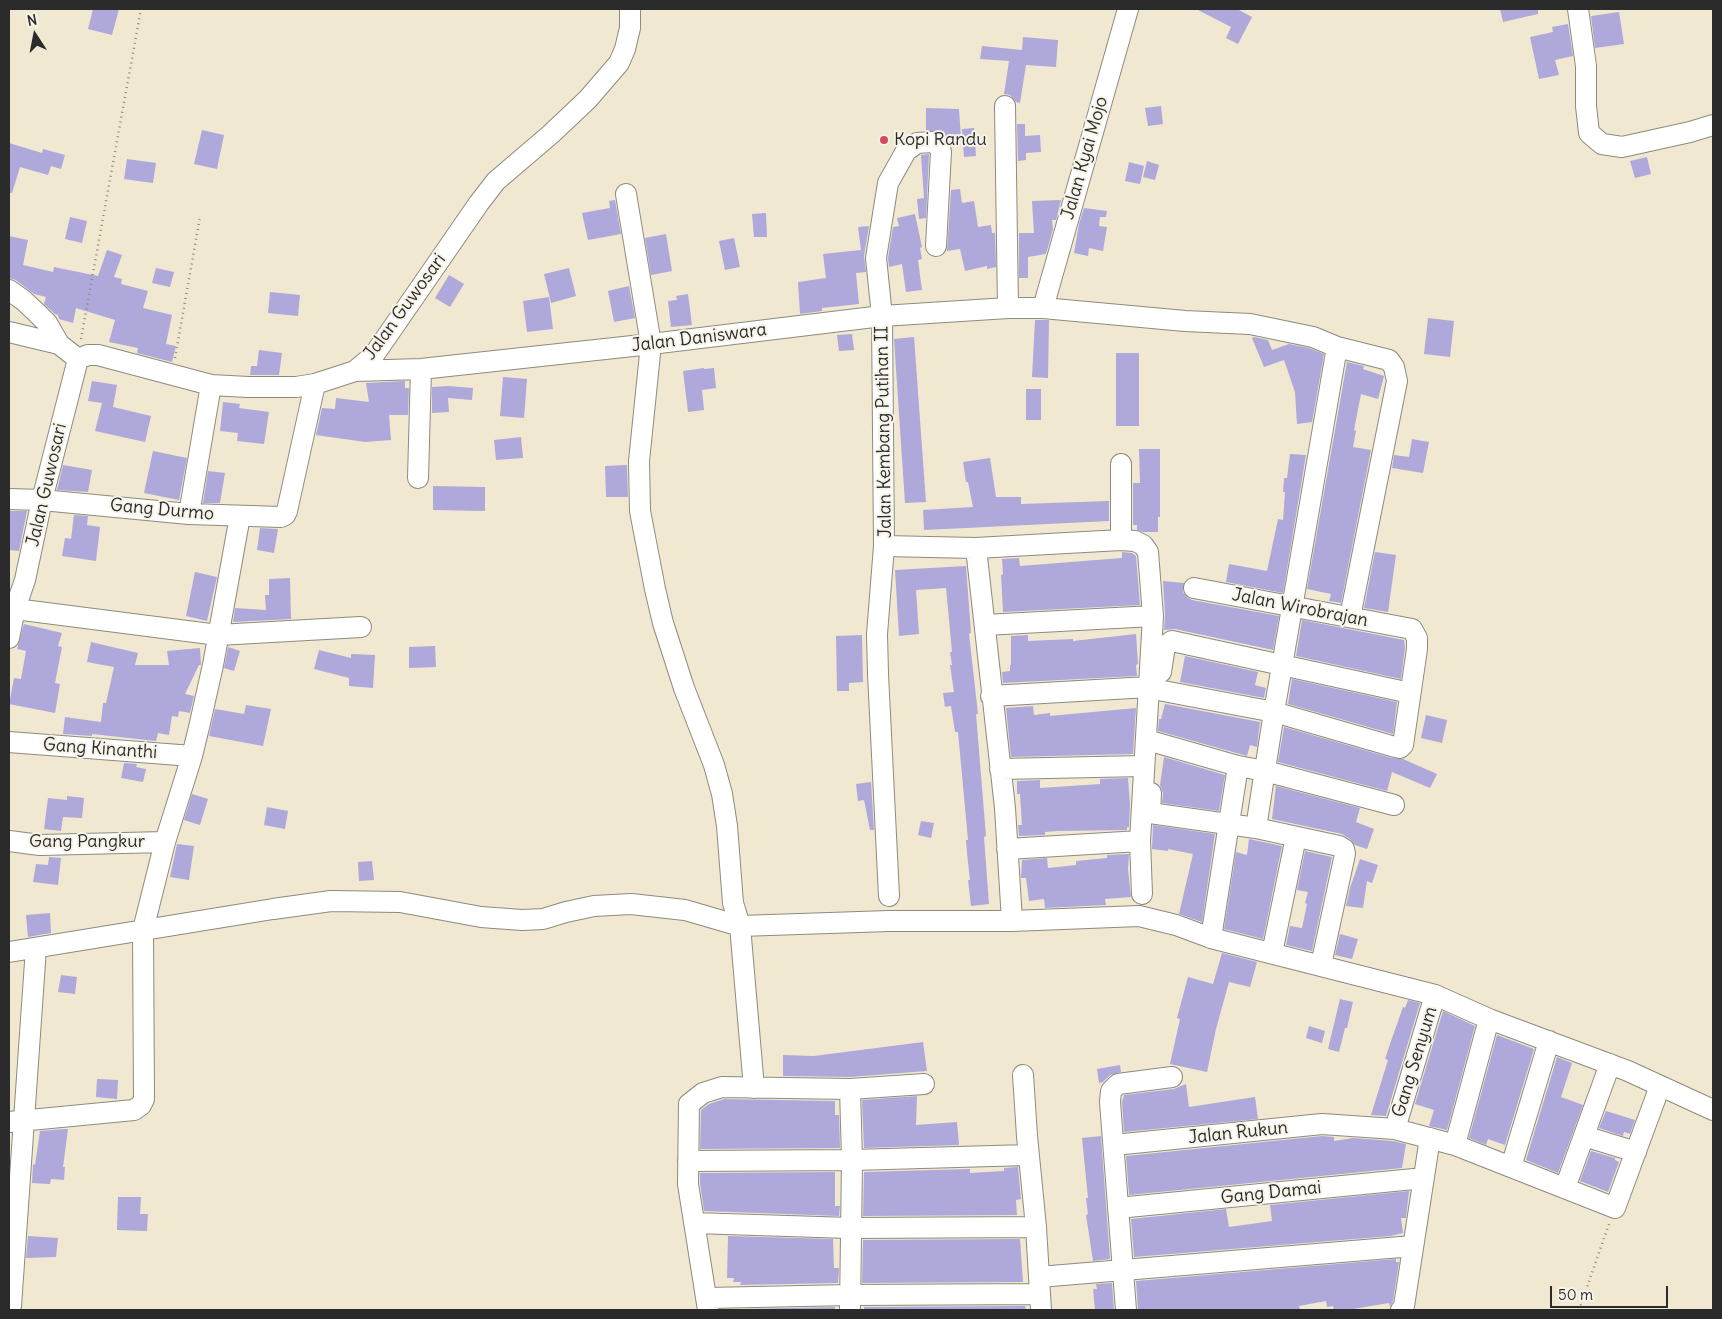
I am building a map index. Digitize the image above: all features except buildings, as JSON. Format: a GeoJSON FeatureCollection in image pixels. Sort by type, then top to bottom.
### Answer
{"type":"FeatureCollection","features":[{"type":"Feature","properties":{"kind":"street","name":"Jalan Guwosari"},"geometry":{"type":"LineString","coordinates":[[9,638],[15,609],[25,580],[42,500],[78,359],[88,355],[98,355],[211,385],[296,387],[315,384],[355,371],[374,355],[479,202],[496,181],[551,134],[588,99],[619,63],[625,49],[630,28],[630,9]]}},
{"type":"Feature","properties":{"kind":"street","name":"Jalan Kyai Mojo"},"geometry":{"type":"LineString","coordinates":[[1043,308],[1128,9]]}},
{"type":"Feature","properties":{"kind":"street"},"geometry":{"type":"LineString","coordinates":[[1578,9],[1586,66],[1586,106],[1589,133],[1602,144],[1622,147],[1713,125]]}},
{"type":"Feature","properties":{"kind":"street"},"geometry":{"type":"LineString","coordinates":[[1004,106],[1008,308]]}},
{"type":"Feature","properties":{"kind":"street","name":"Jalan Kembang Putihan II"},"geometry":{"type":"LineString","coordinates":[[936,246],[939,146],[932,142],[917,143],[906,151],[888,183],[876,258],[882,316],[884,546],[976,548],[1121,540],[1135,541],[1144,545],[1148,552],[1153,616],[1154,689]]}},
{"type":"Feature","properties":{"kind":"street"},"geometry":{"type":"LineString","coordinates":[[626,194],[651,344],[639,462],[640,511],[663,623],[675,662],[714,765],[722,794],[727,826],[733,903],[740,926],[754,1088]]}},
{"type":"Feature","properties":{"kind":"street"},"geometry":{"type":"LineString","coordinates":[[9,290],[23,300],[47,323],[59,344],[78,359]]}},
{"type":"Feature","properties":{"kind":"street","name":"Jalan Daniswara"},"geometry":{"type":"LineString","coordinates":[[355,371],[421,369],[882,316],[1008,308],[1043,308],[1185,321],[1250,324],[1313,337],[1337,347],[1388,360],[1394,368],[1397,381],[1350,617]]}},
{"type":"Feature","properties":{"kind":"street"},"geometry":{"type":"LineString","coordinates":[[9,332],[59,344]]}},
{"type":"Feature","properties":{"kind":"street"},"geometry":{"type":"LineString","coordinates":[[1256,828],[1274,712],[1337,347]]}},
{"type":"Feature","properties":{"kind":"street"},"geometry":{"type":"LineString","coordinates":[[418,478],[421,369]]}},
{"type":"Feature","properties":{"kind":"street","name":"Gang Durmo"},"geometry":{"type":"LineString","coordinates":[[9,499],[42,500],[189,514],[281,517],[287,511],[315,384]]}},
{"type":"Feature","properties":{"kind":"street"},"geometry":{"type":"LineString","coordinates":[[189,514],[211,385]]}},
{"type":"Feature","properties":{"kind":"street"},"geometry":{"type":"LineString","coordinates":[[1121,464],[1121,540]]}},
{"type":"Feature","properties":{"kind":"street"},"geometry":{"type":"LineString","coordinates":[[16,1122],[134,1110],[142,1105],[145,1092],[143,930],[165,842],[192,756],[218,635],[240,516]]}},
{"type":"Feature","properties":{"kind":"street"},"geometry":{"type":"LineString","coordinates":[[884,546],[877,634],[889,896]]}},
{"type":"Feature","properties":{"kind":"street"},"geometry":{"type":"LineString","coordinates":[[976,548],[1005,808],[1012,922]]}},
{"type":"Feature","properties":{"kind":"street","name":"Jalan Wirobrajan"},"geometry":{"type":"LineString","coordinates":[[1194,588],[1412,629],[1417,638],[1410,693]]}},
{"type":"Feature","properties":{"kind":"street"},"geometry":{"type":"LineString","coordinates":[[15,609],[218,635],[361,627]]}},
{"type":"Feature","properties":{"kind":"street"},"geometry":{"type":"LineString","coordinates":[[985,624],[1153,616]]}},
{"type":"Feature","properties":{"kind":"street"},"geometry":{"type":"LineString","coordinates":[[991,696],[1154,689],[1274,712],[1400,748],[1404,745],[1410,693],[1172,641],[1165,646],[1154,689],[1144,766],[1140,841],[1142,894]]}},
{"type":"Feature","properties":{"kind":"street"},"geometry":{"type":"LineString","coordinates":[[1154,689],[1154,742],[1150,813],[1256,828],[1339,846],[1344,849],[1345,854],[1321,965]]}},
{"type":"Feature","properties":{"kind":"street","name":"Gang Kinanthi"},"geometry":{"type":"LineString","coordinates":[[9,742],[192,756]]}},
{"type":"Feature","properties":{"kind":"street"},"geometry":{"type":"LineString","coordinates":[[1154,742],[1238,766],[1265,771],[1394,805]]}},
{"type":"Feature","properties":{"kind":"street"},"geometry":{"type":"LineString","coordinates":[[1000,769],[1144,766]]}},
{"type":"Feature","properties":{"kind":"street"},"geometry":{"type":"LineString","coordinates":[[1211,938],[1238,766]]}},
{"type":"Feature","properties":{"kind":"street"},"geometry":{"type":"LineString","coordinates":[[1272,953],[1296,837]]}},
{"type":"Feature","properties":{"kind":"street","name":"Gang Pangkur"},"geometry":{"type":"LineString","coordinates":[[9,841],[40,845],[165,842]]}},
{"type":"Feature","properties":{"kind":"street"},"geometry":{"type":"LineString","coordinates":[[1007,849],[1140,841]]}},
{"type":"Feature","properties":{"kind":"street"},"geometry":{"type":"LineString","coordinates":[[9,952],[330,901],[400,902],[481,917],[522,920],[542,918],[594,906],[631,904],[685,910],[740,926],[889,921],[1012,922],[1139,916],[1176,925],[1211,938],[1435,995],[1489,1019],[1610,1064],[1713,1110]]}},
{"type":"Feature","properties":{"kind":"street"},"geometry":{"type":"LineString","coordinates":[[11,1306],[16,1122],[36,948]]}},
{"type":"Feature","properties":{"kind":"street","name":"Gang Senyum"},"geometry":{"type":"LineString","coordinates":[[1395,1129],[1435,995]]}},
{"type":"Feature","properties":{"kind":"street"},"geometry":{"type":"LineString","coordinates":[[1455,1145],[1489,1019]]}},
{"type":"Feature","properties":{"kind":"street"},"geometry":{"type":"LineString","coordinates":[[1511,1167],[1549,1042]]}},
{"type":"Feature","properties":{"kind":"street"},"geometry":{"type":"LineString","coordinates":[[1565,1188],[1610,1064]]}},
{"type":"Feature","properties":{"kind":"street"},"geometry":{"type":"LineString","coordinates":[[1023,1075],[1040,1294]]}},
{"type":"Feature","properties":{"kind":"street"},"geometry":{"type":"LineString","coordinates":[[1126,1310],[1110,1102],[1112,1091],[1118,1084],[1172,1077]]}},
{"type":"Feature","properties":{"kind":"street"},"geometry":{"type":"LineString","coordinates":[[924,1084],[850,1089],[722,1087],[703,1093],[689,1104],[688,1184],[708,1304],[850,1302],[1040,1294],[1123,1271],[1413,1246]]}},
{"type":"Feature","properties":{"kind":"street"},"geometry":{"type":"LineString","coordinates":[[1615,1208],[1660,1086]]}},
{"type":"Feature","properties":{"kind":"street"},"geometry":{"type":"LineString","coordinates":[[850,1089],[852,1160],[850,1302]]}},
{"type":"Feature","properties":{"kind":"street","name":"Jalan Rukun"},"geometry":{"type":"LineString","coordinates":[[1114,1145],[1322,1124],[1395,1129],[1455,1145],[1615,1208]]}},
{"type":"Feature","properties":{"kind":"street"},"geometry":{"type":"LineString","coordinates":[[1584,1136],[1636,1152]]}},
{"type":"Feature","properties":{"kind":"street"},"geometry":{"type":"LineString","coordinates":[[1401,1310],[1404,1306],[1430,1138]]}},
{"type":"Feature","properties":{"kind":"street"},"geometry":{"type":"LineString","coordinates":[[688,1161],[852,1160],[1028,1155]]}},
{"type":"Feature","properties":{"kind":"street","name":"Gang Damai"},"geometry":{"type":"LineString","coordinates":[[1118,1208],[1424,1178]]}},
{"type":"Feature","properties":{"kind":"street"},"geometry":{"type":"LineString","coordinates":[[694,1223],[850,1228],[1036,1227]]}},
{"type":"Feature","properties":{"kind":"path"},"geometry":{"type":"LineString","coordinates":[[78,359],[140,9]]}},
{"type":"Feature","properties":{"kind":"path"},"geometry":{"type":"LineString","coordinates":[[172,374],[200,217]]}},
{"type":"Feature","properties":{"kind":"path"},"geometry":{"type":"LineString","coordinates":[[1579,1310],[1615,1208]]}},
{"type":"Feature","properties":{"kind":"place","name":"Kopi Randu"},"geometry":{"type":"Point","coordinates":[884,140]}}]}
